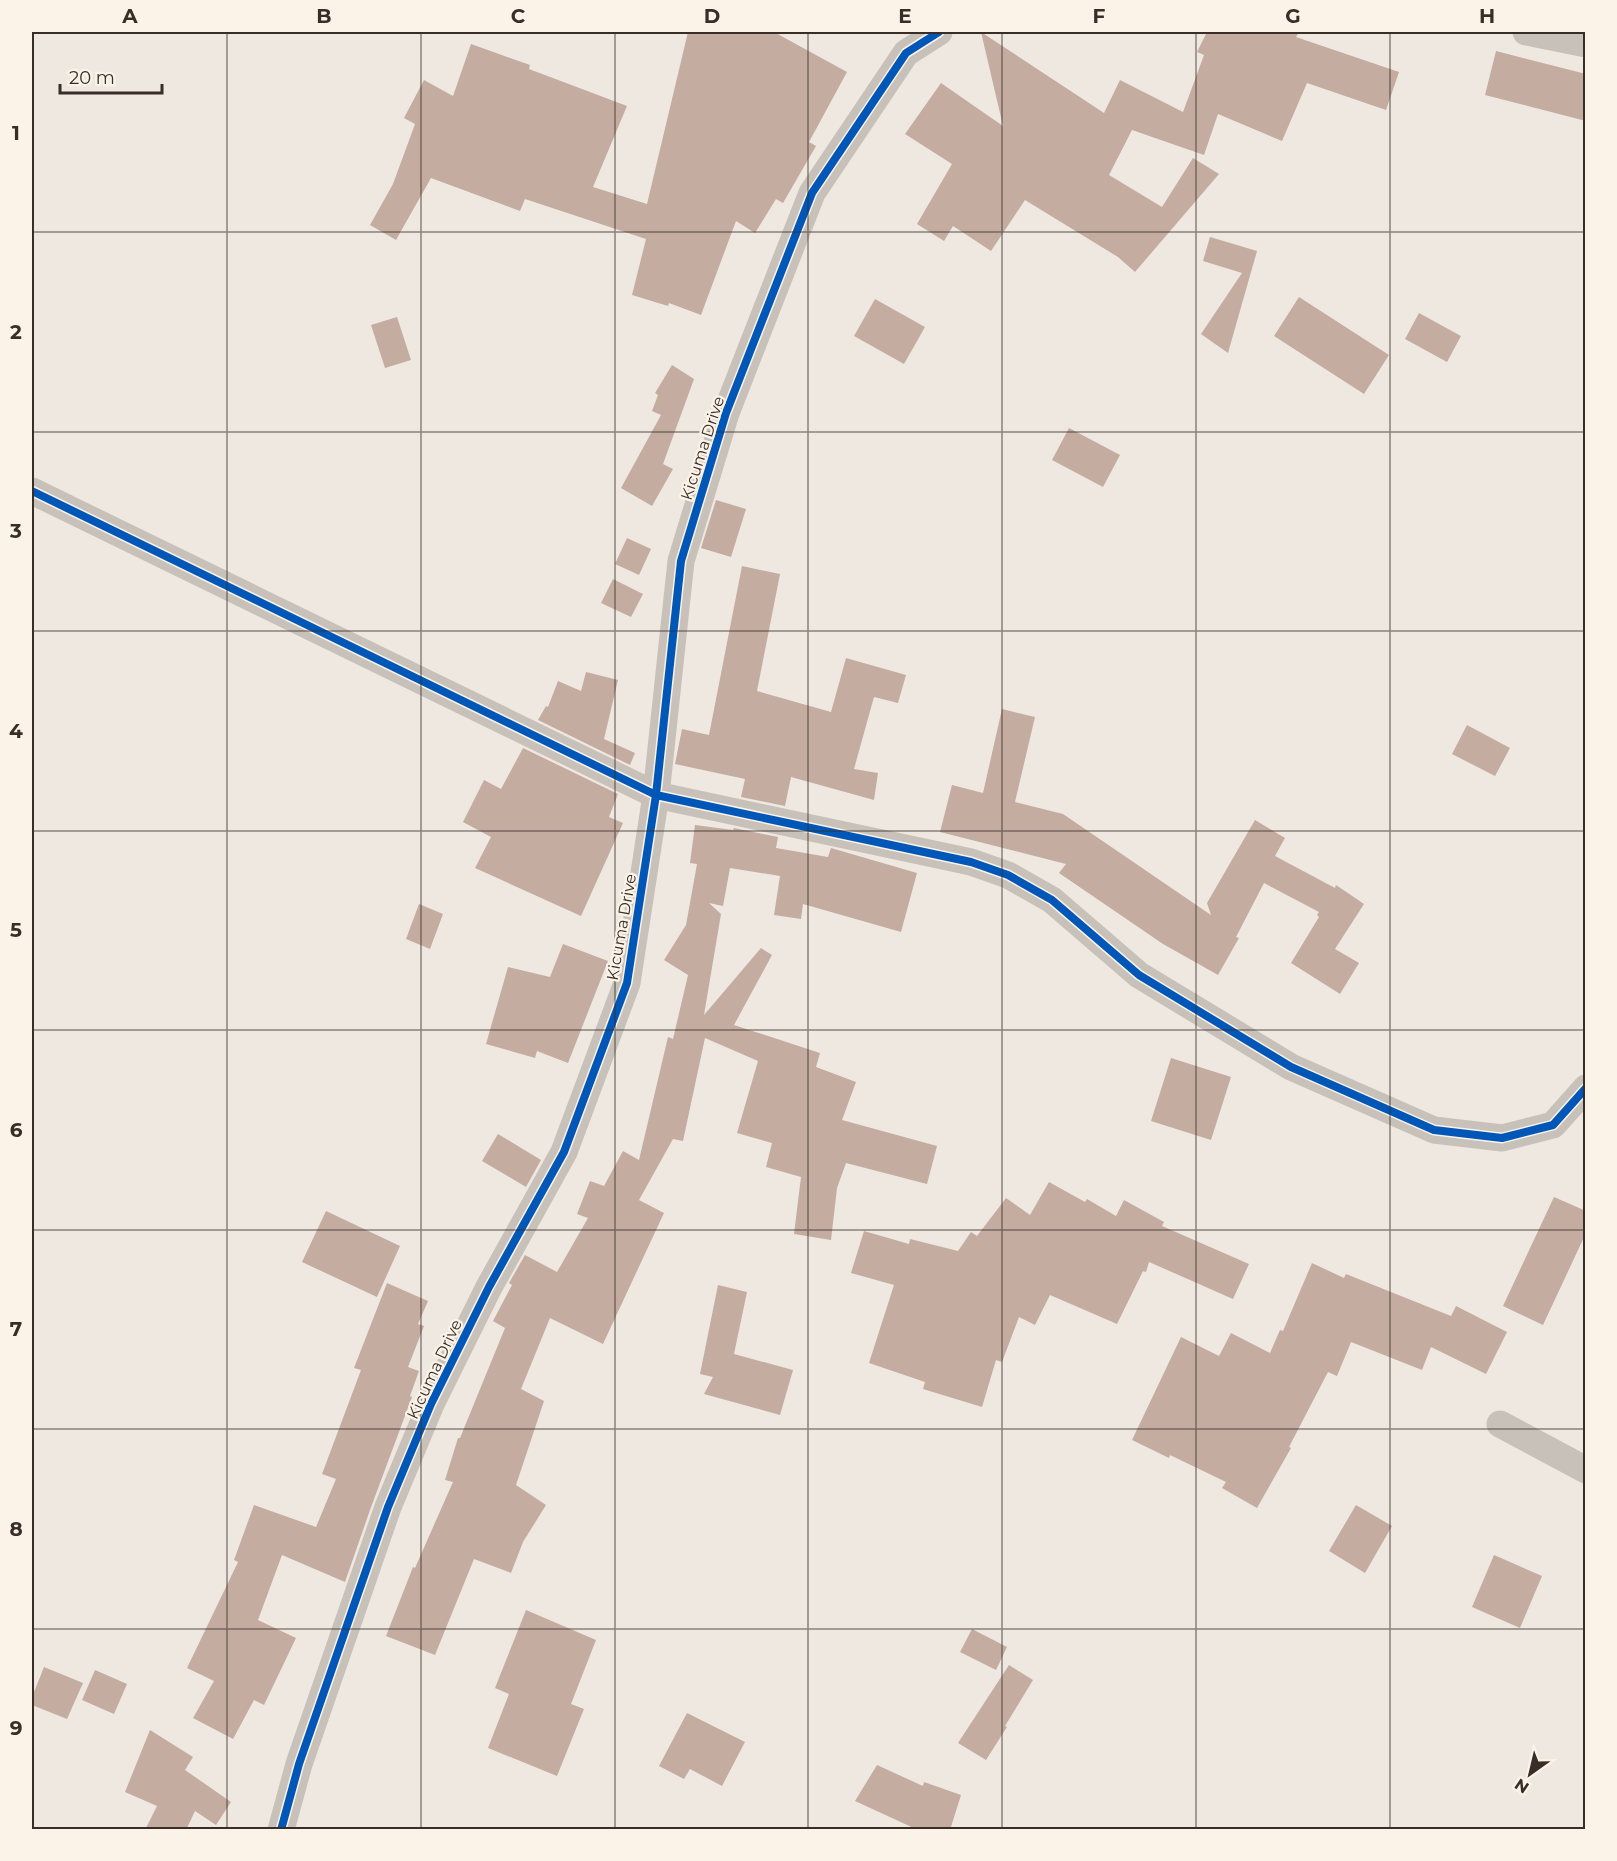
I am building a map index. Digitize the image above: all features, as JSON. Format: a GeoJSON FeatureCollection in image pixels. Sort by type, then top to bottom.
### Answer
{"type":"FeatureCollection","features":[{"type":"Feature","properties":{"kind":"street","name":"Kicuma Drive"},"geometry":{"type":"LineString","coordinates":[[281,1830],[299,1764],[388,1507],[431,1404],[489,1287],[564,1152],[627,983],[656,795],[681,561],[726,412],[812,193],[906,53],[939,32]]}},
{"type":"Feature","properties":{"kind":"street"},"geometry":{"type":"LineString","coordinates":[[1526,32],[1586,44]]}},
{"type":"Feature","properties":{"kind":"street"},"geometry":{"type":"LineString","coordinates":[[32,491],[656,795],[971,862],[1008,875],[1053,900],[1139,975],[1291,1067],[1434,1130],[1502,1138],[1553,1125],[1586,1088]]}},
{"type":"Feature","properties":{"kind":"street"},"geometry":{"type":"LineString","coordinates":[[1500,1424],[1586,1470]]}},
{"type":"Feature","properties":{"kind":"building"},"geometry":{"type":"Polygon","coordinates":[[[688,32],[774,32],[847,72],[809,142],[816,146],[783,203],[776,199],[755,233],[736,221],[701,315],[669,303],[668,306],[632,295],[646,239],[525,199],[520,211],[431,178],[396,240],[370,225],[393,184],[415,124],[404,118],[424,80],[453,96],[471,44],[530,65],[529,69],[627,106],[593,187],[647,204],[688,32]]]}},
{"type":"Feature","properties":{"kind":"building"},"geometry":{"type":"Polygon","coordinates":[[[981,32],[1104,113],[1120,80],[1183,112],[1204,55],[1197,52],[1207,32],[1299,32],[1296,37],[1399,72],[1386,110],[1307,83],[1282,141],[1218,114],[1204,155],[1132,130],[1109,175],[1162,207],[1193,158],[1219,174],[1135,272],[1118,257],[1025,200],[991,251],[953,226],[944,241],[917,224],[952,164],[905,134],[941,83],[1003,126],[981,32]]]}},
{"type":"Feature","properties":{"kind":"building"},"geometry":{"type":"Polygon","coordinates":[[[1496,51],[1586,74],[1586,121],[1485,95],[1496,51]]]}},
{"type":"Feature","properties":{"kind":"building"},"geometry":{"type":"Polygon","coordinates":[[[1210,237],[1257,251],[1228,353],[1201,334],[1242,273],[1203,261],[1210,237]]]}},
{"type":"Feature","properties":{"kind":"building"},"geometry":{"type":"Polygon","coordinates":[[[1299,297],[1389,355],[1364,394],[1274,336],[1299,297]]]}},
{"type":"Feature","properties":{"kind":"building"},"geometry":{"type":"Polygon","coordinates":[[[875,299],[925,327],[904,364],[854,336],[875,299]]]}},
{"type":"Feature","properties":{"kind":"building"},"geometry":{"type":"Polygon","coordinates":[[[1419,313],[1461,336],[1447,362],[1405,339],[1419,313]]]}},
{"type":"Feature","properties":{"kind":"building"},"geometry":{"type":"Polygon","coordinates":[[[397,317],[411,360],[385,368],[371,325],[397,317]]]}},
{"type":"Feature","properties":{"kind":"building"},"geometry":{"type":"Polygon","coordinates":[[[672,365],[694,379],[663,464],[673,469],[652,506],[621,488],[661,415],[652,411],[658,395],[655,393],[672,365]]]}},
{"type":"Feature","properties":{"kind":"building"},"geometry":{"type":"Polygon","coordinates":[[[1069,428],[1120,455],[1103,487],[1052,460],[1069,428]]]}},
{"type":"Feature","properties":{"kind":"building"},"geometry":{"type":"Polygon","coordinates":[[[716,500],[746,509],[731,557],[701,548],[716,500]]]}},
{"type":"Feature","properties":{"kind":"building"},"geometry":{"type":"Polygon","coordinates":[[[627,538],[651,549],[639,575],[615,564],[627,538]]]}},
{"type":"Feature","properties":{"kind":"building"},"geometry":{"type":"Polygon","coordinates":[[[742,566],[780,574],[757,691],[831,712],[846,658],[906,675],[898,703],[874,697],[854,769],[878,773],[874,800],[791,777],[785,806],[741,797],[745,779],[675,764],[682,729],[709,735],[742,566]]]}},
{"type":"Feature","properties":{"kind":"building"},"geometry":{"type":"Polygon","coordinates":[[[613,579],[643,594],[631,617],[601,603],[613,579]]]}},
{"type":"Feature","properties":{"kind":"building"},"geometry":{"type":"Polygon","coordinates":[[[586,672],[618,680],[604,739],[635,753],[630,765],[538,720],[546,706],[548,707],[558,681],[581,691],[586,672]]]}},
{"type":"Feature","properties":{"kind":"building"},"geometry":{"type":"Polygon","coordinates":[[[1002,709],[1035,717],[1015,802],[1063,814],[1211,915],[1207,903],[1255,820],[1285,838],[1275,856],[1335,888],[1336,885],[1364,904],[1335,949],[1359,963],[1340,994],[1291,963],[1319,917],[1317,915],[1319,912],[1264,883],[1236,937],[1239,938],[1218,975],[1163,944],[1059,873],[1066,864],[940,832],[952,785],[983,793],[1002,709]]]}},
{"type":"Feature","properties":{"kind":"building"},"geometry":{"type":"Polygon","coordinates":[[[1467,725],[1510,748],[1495,776],[1452,754],[1467,725]]]}},
{"type":"Feature","properties":{"kind":"building"},"geometry":{"type":"Polygon","coordinates":[[[523,748],[618,794],[609,817],[623,823],[581,916],[475,868],[491,837],[463,822],[484,780],[501,789],[523,748]]]}},
{"type":"Feature","properties":{"kind":"building"},"geometry":{"type":"Polygon","coordinates":[[[695,825],[733,830],[734,828],[778,837],[776,848],[828,857],[831,848],[917,873],[901,932],[803,904],[801,919],[774,915],[780,876],[730,868],[723,906],[709,903],[721,914],[704,1015],[761,948],[772,955],[734,1025],[820,1053],[816,1067],[856,1082],[842,1120],[937,1146],[927,1184],[846,1163],[837,1188],[831,1240],[794,1234],[801,1177],[766,1167],[772,1143],[737,1133],[758,1061],[705,1038],[683,1141],[673,1139],[639,1200],[664,1213],[603,1344],[550,1318],[521,1389],[544,1401],[516,1485],[546,1505],[523,1542],[511,1573],[474,1559],[435,1655],[386,1636],[413,1567],[415,1568],[453,1482],[445,1480],[458,1438],[460,1438],[505,1328],[493,1321],[512,1285],[509,1283],[525,1255],[557,1272],[588,1218],[577,1214],[590,1181],[604,1186],[623,1151],[639,1160],[668,1037],[673,1039],[688,975],[664,960],[686,925],[697,864],[690,863],[695,825]]]}},
{"type":"Feature","properties":{"kind":"building"},"geometry":{"type":"Polygon","coordinates":[[[419,904],[443,914],[430,949],[406,939],[419,904]]]}},
{"type":"Feature","properties":{"kind":"building"},"geometry":{"type":"Polygon","coordinates":[[[563,944],[608,961],[568,1063],[537,1051],[535,1058],[486,1044],[508,967],[550,977],[563,944]]]}},
{"type":"Feature","properties":{"kind":"building"},"geometry":{"type":"Polygon","coordinates":[[[1171,1058],[1231,1077],[1211,1140],[1151,1121],[1171,1058]]]}},
{"type":"Feature","properties":{"kind":"building"},"geometry":{"type":"Polygon","coordinates":[[[498,1134],[541,1160],[526,1187],[482,1161],[498,1134]]]}},
{"type":"Feature","properties":{"kind":"building"},"geometry":{"type":"Polygon","coordinates":[[[1049,1182],[1085,1202],[1087,1199],[1116,1216],[1124,1200],[1164,1222],[1162,1226],[1249,1264],[1233,1299],[1149,1262],[1146,1272],[1143,1271],[1117,1324],[1050,1295],[1035,1325],[1019,1317],[1002,1362],[996,1360],[982,1407],[923,1389],[925,1382],[869,1363],[894,1285],[851,1273],[864,1231],[909,1244],[910,1239],[958,1251],[971,1232],[977,1236],[1006,1198],[1030,1215],[1049,1182]]]}},
{"type":"Feature","properties":{"kind":"building"},"geometry":{"type":"Polygon","coordinates":[[[1554,1197],[1586,1211],[1586,1233],[1543,1325],[1503,1306],[1554,1197]]]}},
{"type":"Feature","properties":{"kind":"building"},"geometry":{"type":"Polygon","coordinates":[[[326,1211],[400,1246],[377,1297],[302,1262],[326,1211]]]}},
{"type":"Feature","properties":{"kind":"building"},"geometry":{"type":"Polygon","coordinates":[[[1312,1263],[1344,1278],[1346,1274],[1451,1316],[1456,1306],[1507,1332],[1486,1374],[1431,1347],[1422,1370],[1351,1342],[1337,1376],[1328,1372],[1289,1447],[1291,1448],[1257,1508],[1222,1488],[1226,1482],[1170,1455],[1169,1458],[1132,1440],[1181,1337],[1219,1356],[1231,1333],[1270,1353],[1280,1330],[1283,1331],[1312,1263]]]}},
{"type":"Feature","properties":{"kind":"building"},"geometry":{"type":"Polygon","coordinates":[[[387,1283],[428,1301],[418,1324],[424,1326],[408,1367],[419,1371],[410,1396],[412,1397],[345,1582],[282,1555],[258,1620],[296,1638],[264,1705],[254,1700],[233,1739],[193,1718],[214,1681],[187,1668],[238,1562],[234,1560],[254,1505],[316,1527],[336,1479],[322,1474],[361,1370],[354,1368],[387,1283]]]}},
{"type":"Feature","properties":{"kind":"building"},"geometry":{"type":"Polygon","coordinates":[[[718,1285],[747,1292],[734,1354],[793,1370],[780,1415],[704,1394],[713,1377],[700,1374],[718,1285]]]}},
{"type":"Feature","properties":{"kind":"building"},"geometry":{"type":"Polygon","coordinates":[[[1356,1505],[1392,1526],[1365,1573],[1329,1551],[1356,1505]]]}},
{"type":"Feature","properties":{"kind":"building"},"geometry":{"type":"Polygon","coordinates":[[[1494,1555],[1542,1576],[1520,1628],[1472,1607],[1494,1555]]]}},
{"type":"Feature","properties":{"kind":"building"},"geometry":{"type":"Polygon","coordinates":[[[526,1610],[596,1640],[571,1704],[584,1709],[557,1776],[488,1748],[509,1694],[495,1688],[526,1610]]]}},
{"type":"Feature","properties":{"kind":"building"},"geometry":{"type":"Polygon","coordinates":[[[972,1629],[1007,1647],[996,1670],[960,1652],[972,1629]]]}},
{"type":"Feature","properties":{"kind":"building"},"geometry":{"type":"Polygon","coordinates":[[[1009,1665],[1033,1680],[986,1760],[958,1743],[1009,1665]]]}},
{"type":"Feature","properties":{"kind":"building"},"geometry":{"type":"Polygon","coordinates":[[[44,1667],[83,1683],[67,1719],[32,1705],[32,1697],[44,1667]]]}},
{"type":"Feature","properties":{"kind":"building"},"geometry":{"type":"Polygon","coordinates":[[[95,1670],[127,1684],[114,1714],[82,1700],[95,1670]]]}},
{"type":"Feature","properties":{"kind":"building"},"geometry":{"type":"Polygon","coordinates":[[[687,1713],[745,1742],[722,1786],[690,1769],[684,1779],[659,1766],[687,1713]]]}},
{"type":"Feature","properties":{"kind":"building"},"geometry":{"type":"Polygon","coordinates":[[[150,1730],[193,1757],[185,1770],[231,1802],[216,1825],[195,1811],[186,1830],[145,1830],[157,1806],[125,1792],[150,1730]]]}},
{"type":"Feature","properties":{"kind":"building"},"geometry":{"type":"Polygon","coordinates":[[[877,1765],[923,1786],[924,1782],[961,1795],[950,1830],[918,1830],[855,1801],[877,1765]]]}},
{"type":"Feature","properties":{"kind":"cycle path"},"geometry":{"type":"LineString","coordinates":[[281,1830],[299,1764],[388,1507],[431,1404],[489,1287],[564,1152],[627,983],[656,795],[681,561],[726,413],[812,193],[906,53],[939,32]]}},
{"type":"Feature","properties":{"kind":"cycle path"},"geometry":{"type":"LineString","coordinates":[[32,491],[656,795],[971,862],[1008,875],[1052,900],[1139,975],[1291,1067],[1434,1130],[1502,1138],[1553,1125],[1586,1088]]}}]}
